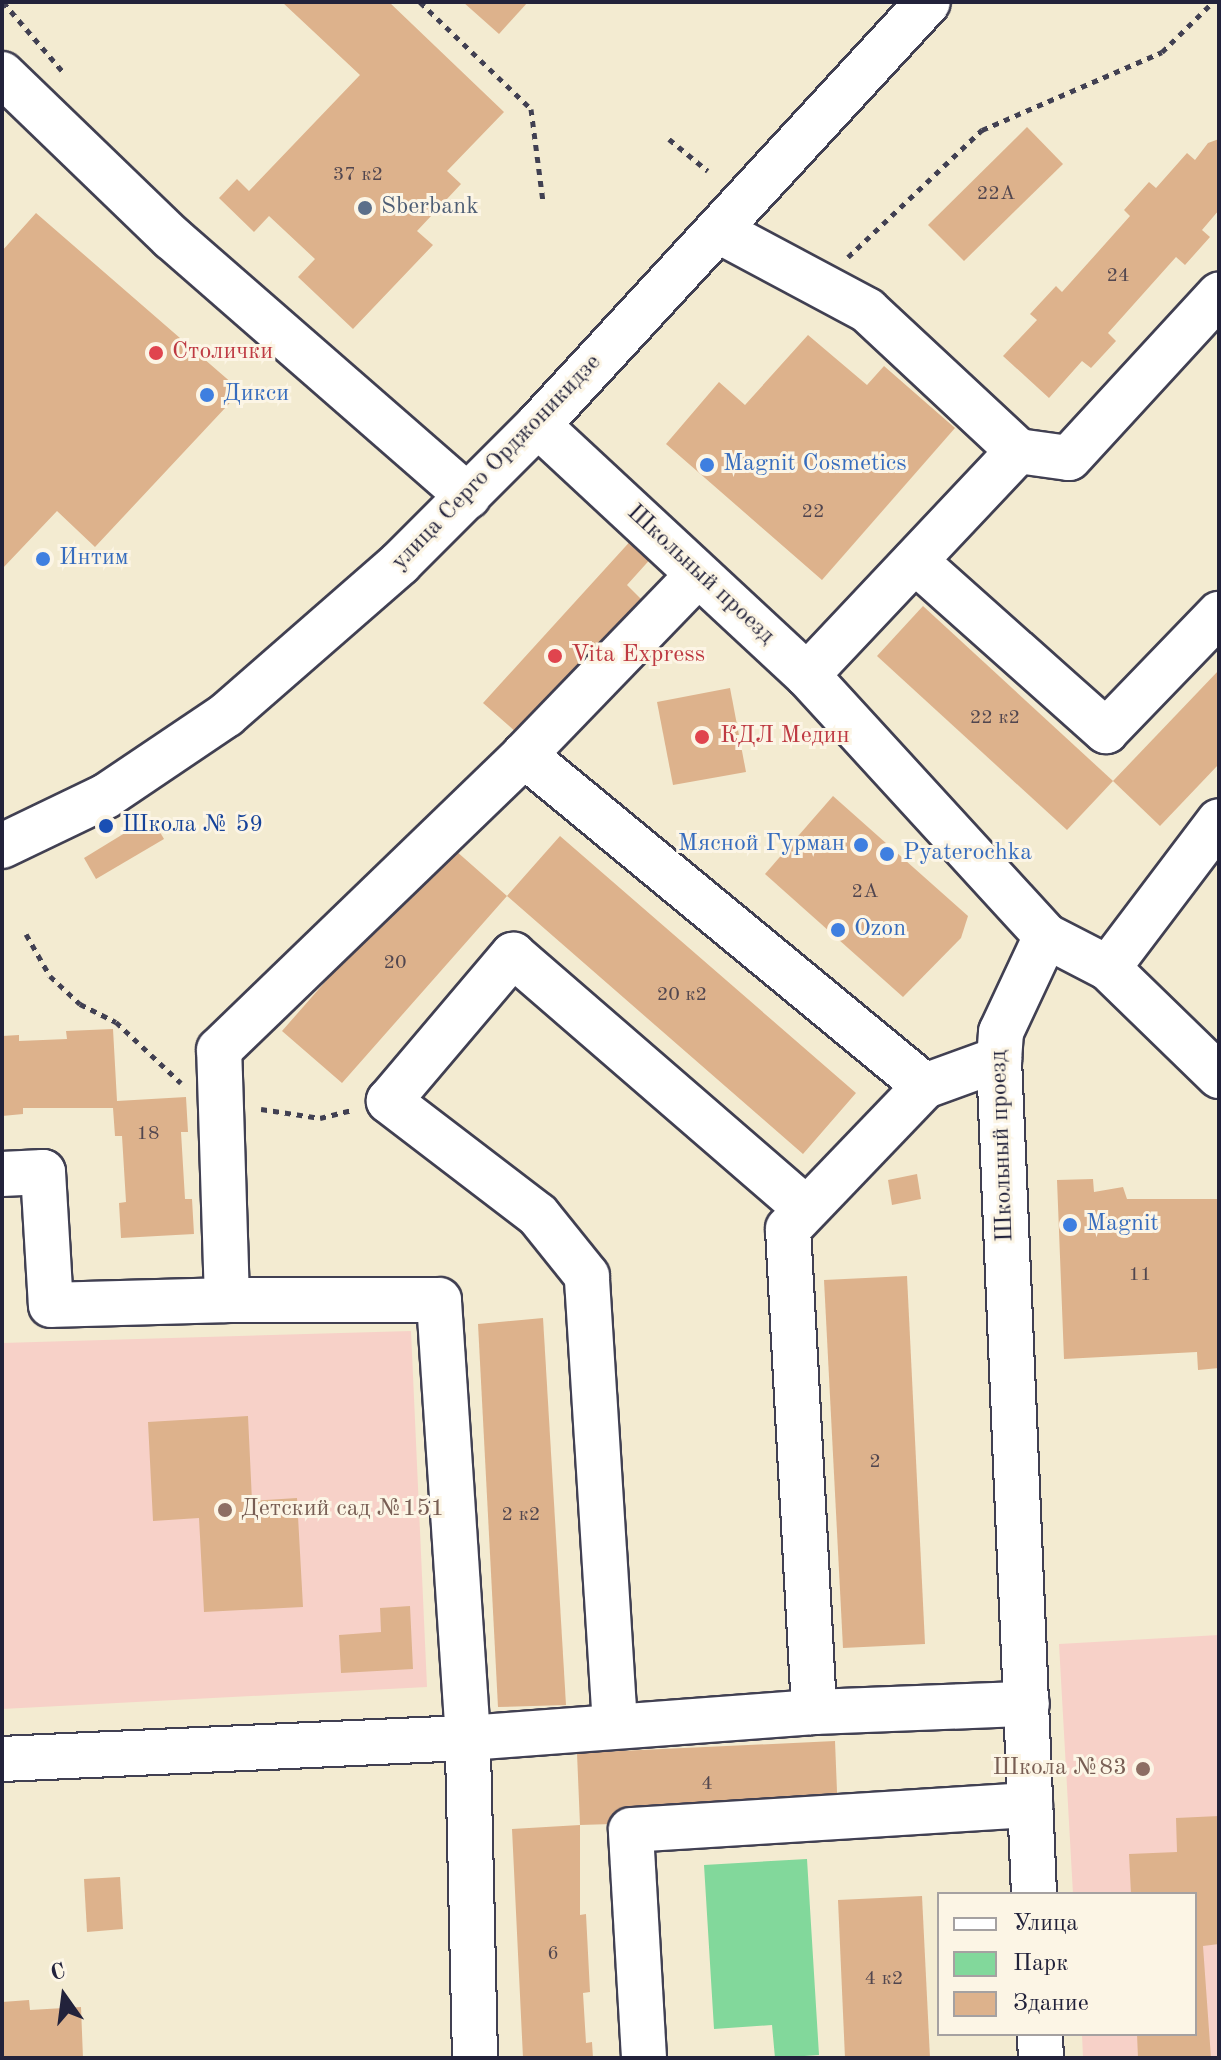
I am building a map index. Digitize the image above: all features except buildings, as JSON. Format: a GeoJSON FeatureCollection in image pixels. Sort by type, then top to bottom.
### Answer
{"type":"FeatureCollection","features":[{"type":"Feature","properties":{"kind":"street","name":"улица Серго Орджоникидзе"},"geometry":{"type":"LineString","coordinates":[[2,846],[106,796],[226,715],[379,582],[538,425],[928,2]]}},
{"type":"Feature","properties":{"kind":"street"},"geometry":{"type":"LineString","coordinates":[[2,74],[172,238],[468,496]]}},
{"type":"Feature","properties":{"kind":"street"},"geometry":{"type":"LineString","coordinates":[[719,231],[867,310],[1018,451],[1069,458],[1219,295]]}},
{"type":"Feature","properties":{"kind":"street","name":"Школьный проезд"},"geometry":{"type":"LineString","coordinates":[[538,425],[807,675],[1046,936],[1001,1032],[999,1059],[1034,1892]]}},
{"type":"Feature","properties":{"kind":"street"},"geometry":{"type":"LineString","coordinates":[[807,675],[1018,451]]}},
{"type":"Feature","properties":{"kind":"street"},"geometry":{"type":"LineString","coordinates":[[915,561],[1106,731],[1219,614]]}},
{"type":"Feature","properties":{"kind":"street"},"geometry":{"type":"LineString","coordinates":[[227,1300],[219,1050],[524,755],[698,575]]}},
{"type":"Feature","properties":{"kind":"street"},"geometry":{"type":"LineString","coordinates":[[524,755],[925,1086]]}},
{"type":"Feature","properties":{"kind":"street"},"geometry":{"type":"LineString","coordinates":[[1108,968],[1219,822]]}},
{"type":"Feature","properties":{"kind":"street"},"geometry":{"type":"LineString","coordinates":[[1046,936],[1108,968],[1219,1076]]}},
{"type":"Feature","properties":{"kind":"street"},"geometry":{"type":"LineString","coordinates":[[615,1725],[587,1276],[538,1215],[389,1101],[513,955],[805,1208]]}},
{"type":"Feature","properties":{"kind":"street"},"geometry":{"type":"LineString","coordinates":[[814,1712],[788,1229],[925,1086],[999,1059]]}},
{"type":"Feature","properties":{"kind":"street"},"geometry":{"type":"LineString","coordinates":[[2,1174],[43,1172],[51,1305],[227,1300],[439,1300],[468,1738],[475,2058]]}},
{"type":"Feature","properties":{"kind":"street"},"geometry":{"type":"LineString","coordinates":[[2,1759],[468,1738],[814,1712],[1027,1704]]}},
{"type":"Feature","properties":{"kind":"street"},"geometry":{"type":"LineString","coordinates":[[644,2058],[631,1830],[1030,1805]]}},
{"type":"Feature","properties":{"kind":"street"},"geometry":{"type":"LineString","coordinates":[[1040,2036],[1041,2058]]}},
{"type":"Feature","properties":{"kind":"path"},"geometry":{"type":"LineString","coordinates":[[420,2],[531,109],[543,202]]}},
{"type":"Feature","properties":{"kind":"path"},"geometry":{"type":"LineString","coordinates":[[836,268],[982,130],[1162,52],[1213,2]]}},
{"type":"Feature","properties":{"kind":"path"},"geometry":{"type":"LineString","coordinates":[[669,139],[708,171]]}},
{"type":"Feature","properties":{"kind":"path"},"geometry":{"type":"LineString","coordinates":[[26,934],[50,976],[80,1004],[116,1022],[221,1106],[273,1115],[320,1118],[389,1101]]}},
{"type":"Feature","properties":{"kind":"shaded area"},"geometry":{"type":"Polygon","coordinates":[[[411,1331],[427,1687],[2,1709],[2,1343],[411,1331]]]}},
{"type":"Feature","properties":{"kind":"shaded area","name":"Школа №83"},"geometry":{"type":"Polygon","coordinates":[[[1219,1635],[1219,2058],[1083,2058],[1082,2036],[1197,2036],[1197,1892],[1073,1892],[1059,1644],[1219,1635]]]}},
{"type":"Feature","properties":{"kind":"green space"},"geometry":{"type":"Polygon","coordinates":[[[807,1859],[819,2055],[775,2058],[772,2025],[714,2029],[704,1865],[807,1859]]]}},
{"type":"Feature","properties":{"kind":"place","name":"Sberbank"},"geometry":{"type":"Point","coordinates":[365,208]}},
{"type":"Feature","properties":{"kind":"place","name":"Столички"},"geometry":{"type":"Point","coordinates":[156,353]}},
{"type":"Feature","properties":{"kind":"place","name":"Дикси"},"geometry":{"type":"Point","coordinates":[207,395]}},
{"type":"Feature","properties":{"kind":"place","name":"Magnit Cosmetics"},"geometry":{"type":"Point","coordinates":[707,465]}},
{"type":"Feature","properties":{"kind":"place","name":"Интим"},"geometry":{"type":"Point","coordinates":[43,559]}},
{"type":"Feature","properties":{"kind":"place","name":"Vita Express"},"geometry":{"type":"Point","coordinates":[555,656]}},
{"type":"Feature","properties":{"kind":"place","name":"КДЛ Медин"},"geometry":{"type":"Point","coordinates":[702,737]}},
{"type":"Feature","properties":{"kind":"place","name":"Школа № 59"},"geometry":{"type":"Point","coordinates":[106,826]}},
{"type":"Feature","properties":{"kind":"place","name":"Мясной Гурман"},"geometry":{"type":"Point","coordinates":[861,845]}},
{"type":"Feature","properties":{"kind":"place","name":"Pyaterochka"},"geometry":{"type":"Point","coordinates":[887,854]}},
{"type":"Feature","properties":{"kind":"place","name":"Ozon"},"geometry":{"type":"Point","coordinates":[838,930]}},
{"type":"Feature","properties":{"kind":"place","name":"Magnit"},"geometry":{"type":"Point","coordinates":[1070,1225]}},
{"type":"Feature","properties":{"kind":"place","name":"Детский сад №151"},"geometry":{"type":"Point","coordinates":[225,1510]}},
{"type":"Feature","properties":{"kind":"place","name":"Школа №83"},"geometry":{"type":"Point","coordinates":[1143,1769]}}]}
